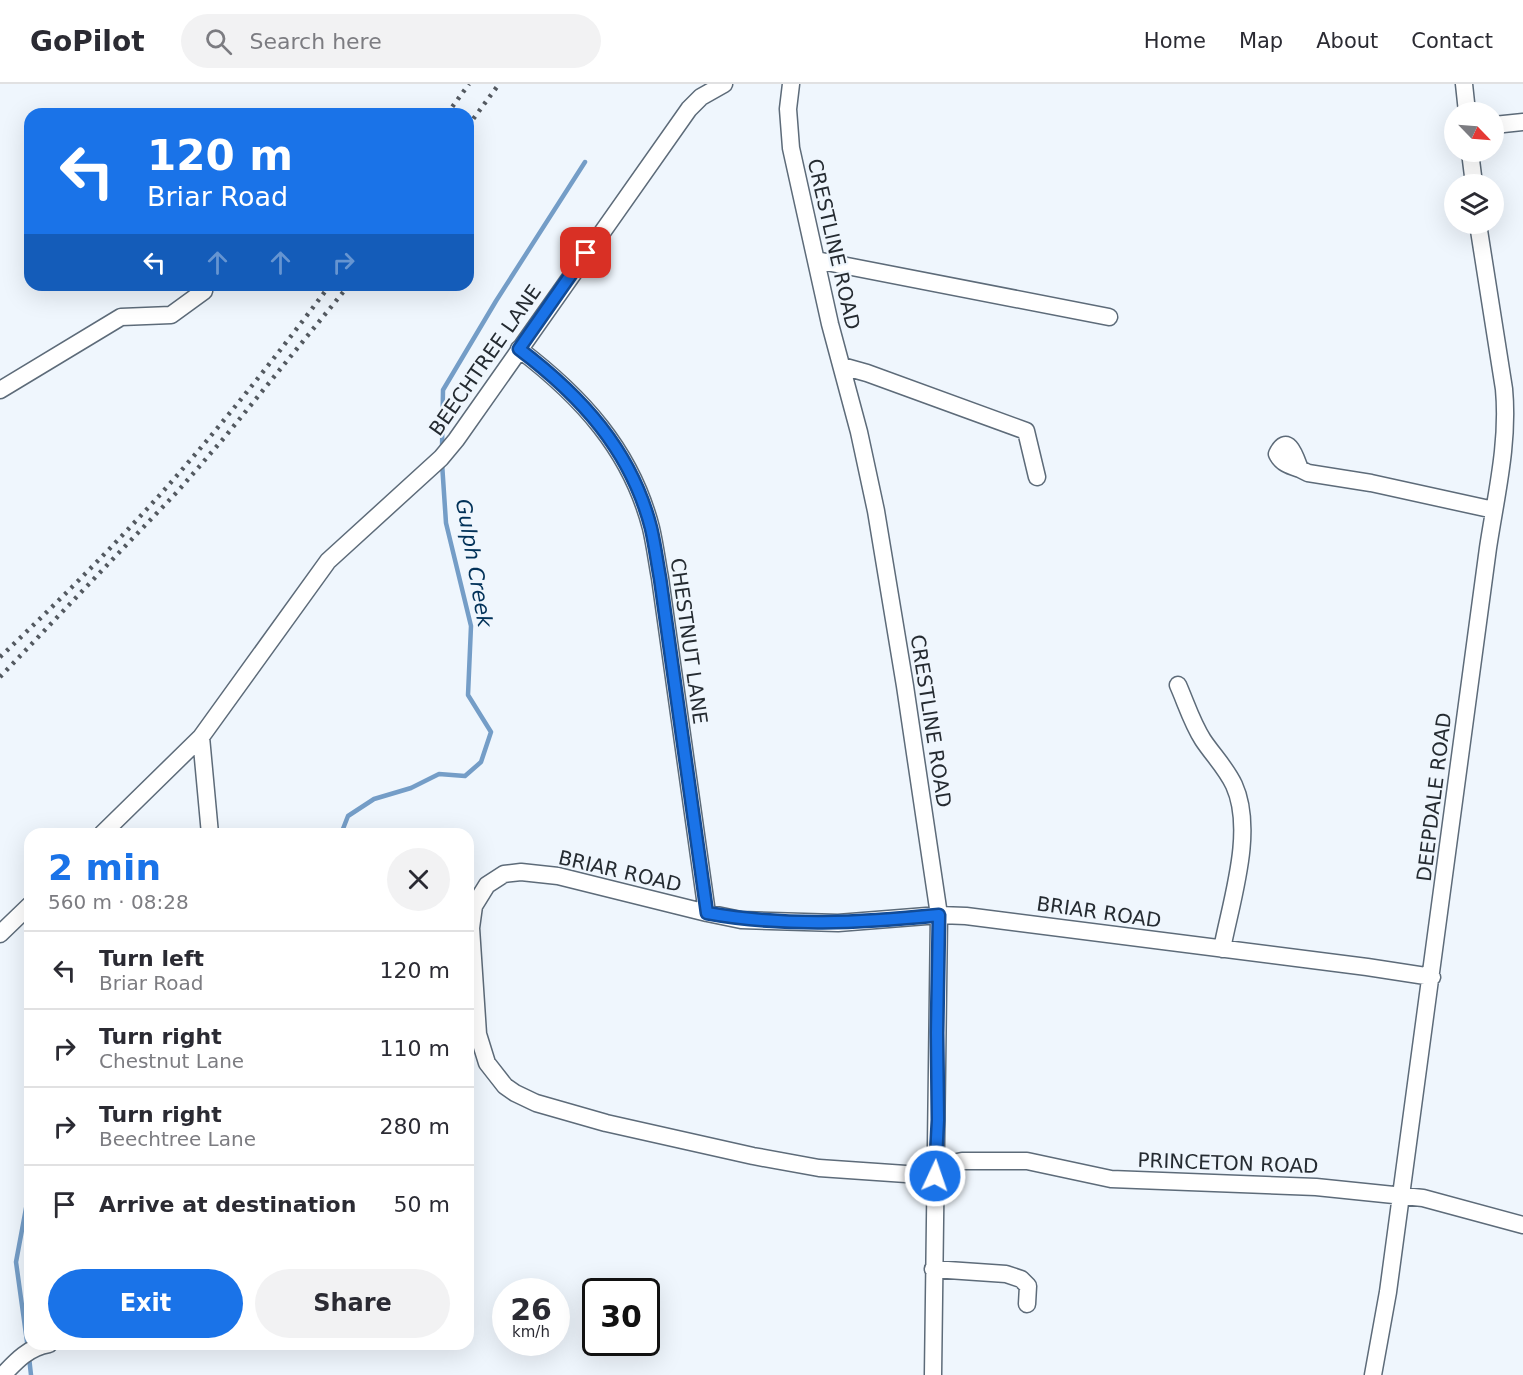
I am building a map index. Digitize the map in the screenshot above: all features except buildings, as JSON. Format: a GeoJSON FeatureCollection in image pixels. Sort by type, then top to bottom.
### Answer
{"type":"FeatureCollection","features":[{"type":"Feature","properties":{"kind":"street","name":"BEECHTREE LANE"},"geometry":{"type":"LineString","coordinates":[[108,828],[201,737],[328,561],[441,458],[689,109],[701,97],[724,84]]}},
{"type":"Feature","properties":{"kind":"street","name":"CRESTLINE ROAD"},"geometry":{"type":"LineString","coordinates":[[791,84],[788,109],[791,148],[876,511],[939,915],[933,1375]]}},
{"type":"Feature","properties":{"kind":"street"},"geometry":{"type":"LineString","coordinates":[[1464,84],[1466,102]]}},
{"type":"Feature","properties":{"kind":"street"},"geometry":{"type":"LineString","coordinates":[[1504,124],[1523,122]]}},
{"type":"Feature","properties":{"kind":"street","name":"DEEPDALE ROAD"},"geometry":{"type":"LineString","coordinates":[[1373,1375],[1388,1292],[1494,510],[1506,439],[1506,412],[1479,234]]}},
{"type":"Feature","properties":{"kind":"street"},"geometry":{"type":"LineString","coordinates":[[816,260],[1109,317]]}},
{"type":"Feature","properties":{"kind":"street"},"geometry":{"type":"LineString","coordinates":[[0,390],[121,317],[171,315],[204,291]]}},
{"type":"Feature","properties":{"kind":"street","name":"CHESTNUT LANE"},"geometry":{"type":"LineString","coordinates":[[519,349],[553,374],[585,407],[610,439],[638,492],[650,528],[660,578],[707,913]]}},
{"type":"Feature","properties":{"kind":"street"},"geometry":{"type":"LineString","coordinates":[[842,366],[1021,429],[1027,434],[1037,477]]}},
{"type":"Feature","properties":{"kind":"street"},"geometry":{"type":"LineString","coordinates":[[1300,469],[1308,473],[1371,483],[1494,510]]}},
{"type":"Feature","properties":{"kind":"street"},"geometry":{"type":"LineString","coordinates":[[1178,685],[1202,738],[1234,787],[1240,806],[1242,826],[1238,870],[1222,949]]}},
{"type":"Feature","properties":{"kind":"street"},"geometry":{"type":"LineString","coordinates":[[201,737],[209,828]]}},
{"type":"Feature","properties":{"kind":"street","name":"BRIAR ROAD"},"geometry":{"type":"LineString","coordinates":[[474,906],[478,897],[494,880],[504,874],[521,872],[558,876],[741,920],[838,923],[939,915],[966,916],[1432,977]]}},
{"type":"Feature","properties":{"kind":"street"},"geometry":{"type":"LineString","coordinates":[[0,934],[24,911]]}},
{"type":"Feature","properties":{"kind":"street","name":"BRIAR ROAD"},"geometry":{"type":"LineString","coordinates":[[474,973],[478,1034],[487,1062],[495,1075],[515,1094],[536,1103],[651,1133],[753,1156],[819,1168],[935,1176]]}},
{"type":"Feature","properties":{"kind":"street","name":"PRINCETON ROAD"},"geometry":{"type":"LineString","coordinates":[[935,1176],[939,1169],[962,1161],[1027,1161],[1111,1179],[1316,1187],[1423,1198],[1523,1225]]}},
{"type":"Feature","properties":{"kind":"street"},"geometry":{"type":"LineString","coordinates":[[933,1269],[1016,1276],[1028,1286],[1027,1304]]}},
{"type":"Feature","properties":{"kind":"street"},"geometry":{"type":"LineString","coordinates":[[3,1375],[21,1356],[34,1350]]}},
{"type":"Feature","properties":{"kind":"waterway","name":"Gulph Creek"},"geometry":{"type":"LineString","coordinates":[[442,449],[443,390],[496,301],[585,162]]}},
{"type":"Feature","properties":{"kind":"waterway","name":"Gulph Creek"},"geometry":{"type":"LineString","coordinates":[[343,828],[348,816],[374,799],[411,788],[439,774],[465,776],[481,762],[491,732],[468,695],[471,626],[446,523],[442,463]]}},
{"type":"Feature","properties":{"kind":"waterway","name":"Gulph Creek"},"geometry":{"type":"LineString","coordinates":[[24,1219],[16,1262],[24,1320]]}},
{"type":"Feature","properties":{"kind":"waterway","name":"Gulph Creek"},"geometry":{"type":"LineString","coordinates":[[29,1357],[31,1375]]}},
{"type":"Feature","properties":{"kind":"railway"},"geometry":{"type":"LineString","coordinates":[[451,108],[469,84]]}},
{"type":"Feature","properties":{"kind":"railway"},"geometry":{"type":"LineString","coordinates":[[474,118],[499,84]]}},
{"type":"Feature","properties":{"kind":"railway"},"geometry":{"type":"LineString","coordinates":[[0,657],[80,579],[157,498],[246,393],[325,291]]}},
{"type":"Feature","properties":{"kind":"railway"},"geometry":{"type":"LineString","coordinates":[[0,677],[178,491],[344,291]]}},
{"type":"Feature","properties":{"kind":"route"},"geometry":{"type":"LineString","coordinates":[[586,253],[519,349],[553,374],[585,407],[610,439],[622,457],[638,492],[650,528],[660,578],[707,913],[741,920],[838,923],[876,922],[939,915],[938,1120],[935,1176]]}}]}
